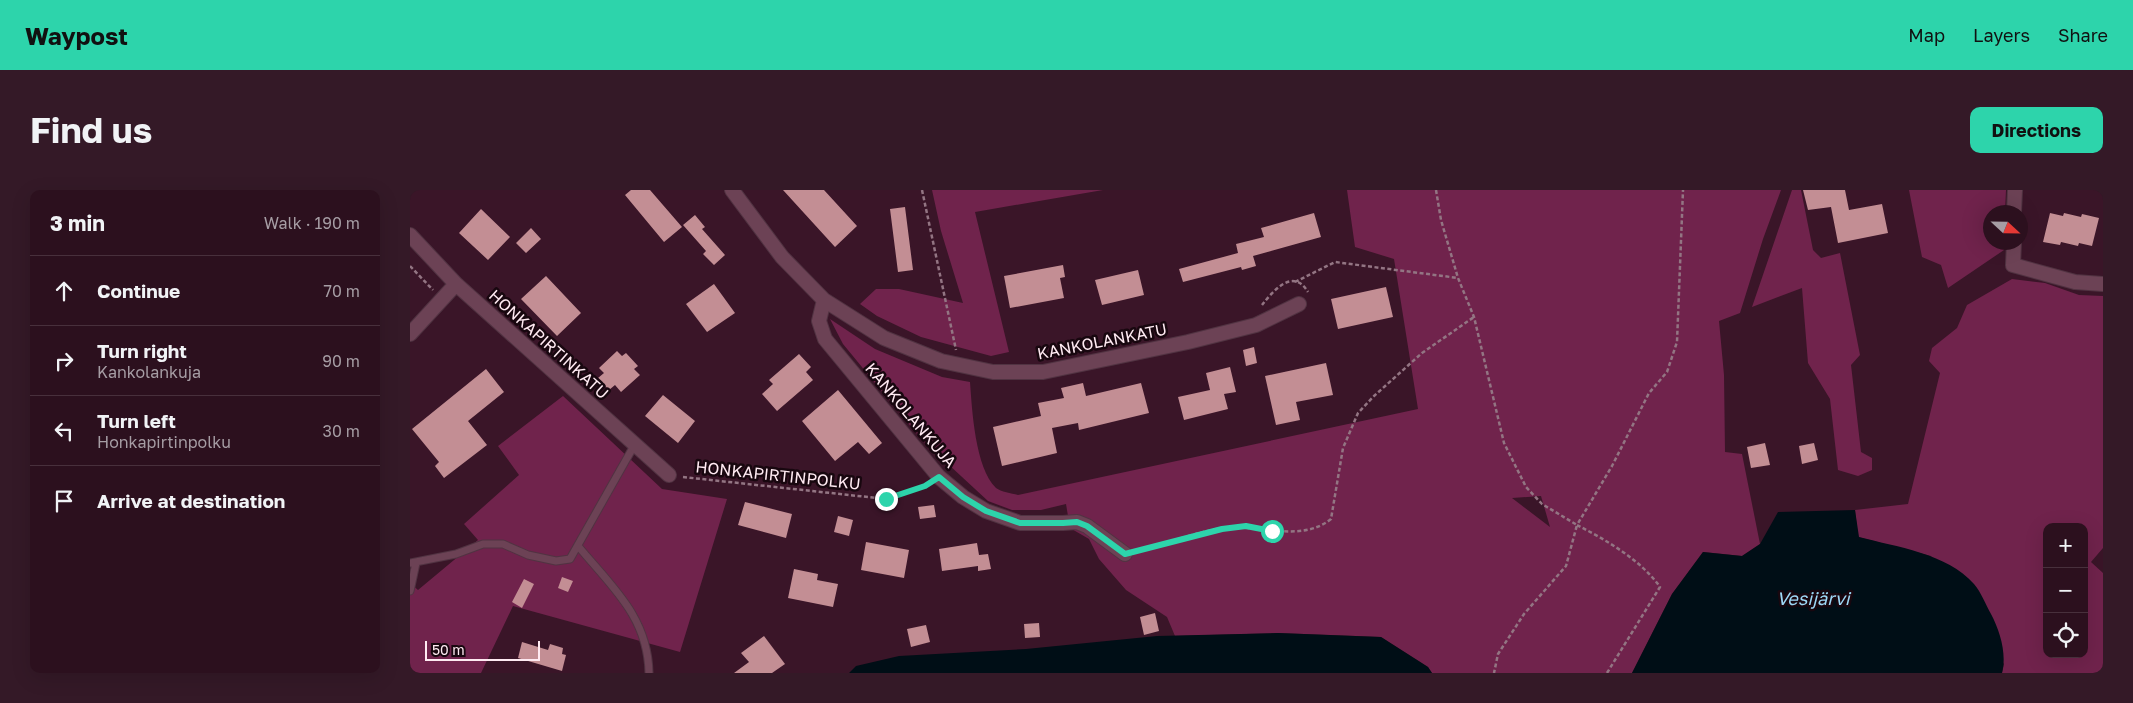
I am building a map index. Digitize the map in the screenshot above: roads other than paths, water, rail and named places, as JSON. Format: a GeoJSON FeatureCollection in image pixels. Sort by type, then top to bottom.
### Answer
{"type":"FeatureCollection","features":[{"type":"Feature","properties":{"kind":"street","name":"KANKOLANKATU"},"geometry":{"type":"LineString","coordinates":[[732,190],[782,257],[824,300],[884,338],[942,361],[993,372],[1043,372],[1188,342],[1256,325],[1299,304]]}},
{"type":"Feature","properties":{"kind":"street"},"geometry":{"type":"LineString","coordinates":[[2014,205],[2015,190]]}},
{"type":"Feature","properties":{"kind":"street","name":"HONKAPIRTINKATU"},"geometry":{"type":"LineString","coordinates":[[410,235],[456,284],[669,475]]}},
{"type":"Feature","properties":{"kind":"street"},"geometry":{"type":"LineString","coordinates":[[2014,250],[2013,265],[2075,282],[2103,284]]}},
{"type":"Feature","properties":{"kind":"street"},"geometry":{"type":"LineString","coordinates":[[410,334],[456,284]]}},
{"type":"Feature","properties":{"kind":"street","name":"KANKOLANKUJA"},"geometry":{"type":"LineString","coordinates":[[824,300],[819,322],[825,339],[939,477],[963,497],[986,511],[1020,523],[1077,522],[1087,526],[1125,554]]}},
{"type":"Feature","properties":{"kind":"lane"},"geometry":{"type":"LineString","coordinates":[[410,591],[413,563],[456,554],[483,544],[503,544],[528,555],[556,561],[570,559],[635,444]]}},
{"type":"Feature","properties":{"kind":"lane"},"geometry":{"type":"LineString","coordinates":[[578,546],[629,607],[641,628],[648,655],[649,673]]}},
{"type":"Feature","properties":{"kind":"water","name":"Vesijärvi"},"geometry":{"type":"Polygon","coordinates":[[[1855,510],[1859,537],[1936,558],[1963,573],[1974,584],[1991,614],[2000,635],[2004,658],[2002,673],[1632,673],[1672,594],[1703,552],[1742,556],[1760,544],[1778,512],[1855,510]]]}},
{"type":"Feature","properties":{"kind":"water"},"geometry":{"type":"Polygon","coordinates":[[[1278,633],[1381,637],[1428,667],[1432,673],[849,673],[856,666],[899,656],[1026,649],[1157,636],[1278,633]]]}}]}
